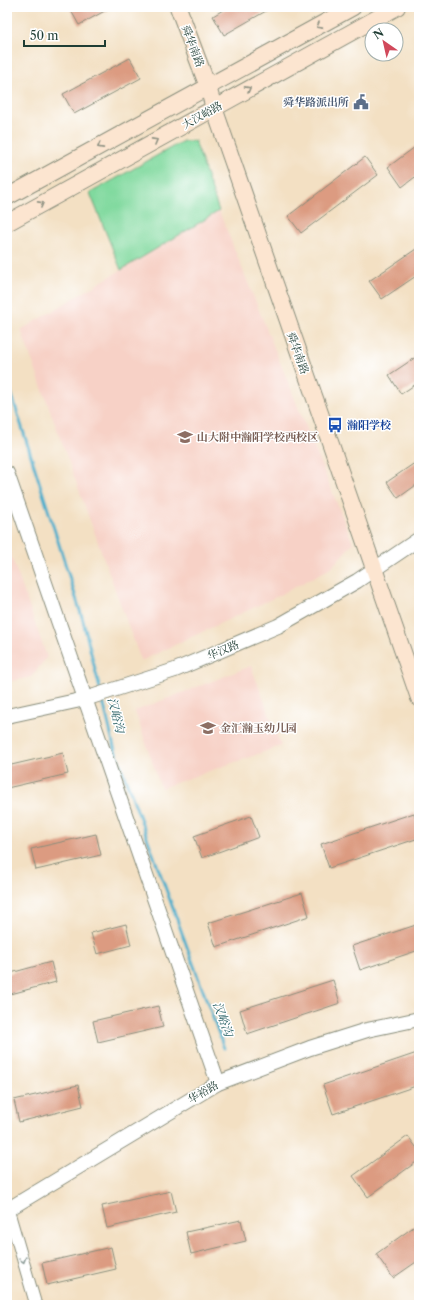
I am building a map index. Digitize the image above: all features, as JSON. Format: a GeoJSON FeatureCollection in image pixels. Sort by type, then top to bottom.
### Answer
{"type":"FeatureCollection","features":[{"type":"Feature","properties":{"kind":"main road","name":"舜华南路"},"geometry":{"type":"LineString","coordinates":[[178,7],[208,86],[269,272],[419,698]]}},
{"type":"Feature","properties":{"kind":"main road","name":"大汉峪路"},"geometry":{"type":"LineString","coordinates":[[7,196],[354,7]]}},
{"type":"Feature","properties":{"kind":"main road","name":"大汉峪路"},"geometry":{"type":"LineString","coordinates":[[7,223],[397,7]]}},
{"type":"Feature","properties":{"kind":"street"},"geometry":{"type":"LineString","coordinates":[[7,473],[96,696],[218,1083]]}},
{"type":"Feature","properties":{"kind":"street","name":"华汉路"},"geometry":{"type":"LineString","coordinates":[[7,716],[96,696],[175,670],[278,626],[375,570],[419,538]]}},
{"type":"Feature","properties":{"kind":"street","name":"华裕路"},"geometry":{"type":"LineString","coordinates":[[7,1209],[218,1083],[310,1048],[367,1030],[419,1019]]}},
{"type":"Feature","properties":{"kind":"street"},"geometry":{"type":"LineString","coordinates":[[7,1209],[36,1305]]}},
{"type":"Feature","properties":{"kind":"shaded area","name":"山大附中瀚阳学校西校区"},"geometry":{"type":"Polygon","coordinates":[[[219,211],[353,543],[331,568],[278,596],[141,661],[21,330],[219,211]]]}},
{"type":"Feature","properties":{"kind":"shaded area"},"geometry":{"type":"Polygon","coordinates":[[[7,544],[47,657],[31,677],[7,682],[7,544]]]}},
{"type":"Feature","properties":{"kind":"shaded area","name":"金汇瀚玉幼儿园"},"geometry":{"type":"Polygon","coordinates":[[[251,666],[281,746],[161,788],[135,711],[251,666]]]}},
{"type":"Feature","properties":{"kind":"green space"},"geometry":{"type":"Polygon","coordinates":[[[183,141],[195,141],[219,211],[121,270],[90,193],[183,141]]]}},
{"type":"Feature","properties":{"kind":"building"},"geometry":{"type":"Polygon","coordinates":[[[69,7],[112,7],[79,25],[69,7]]]}},
{"type":"Feature","properties":{"kind":"building"},"geometry":{"type":"Polygon","coordinates":[[[228,7],[273,7],[224,35],[213,16],[228,7]]]}},
{"type":"Feature","properties":{"kind":"building"},"geometry":{"type":"Polygon","coordinates":[[[130,58],[141,78],[74,114],[63,94],[130,58]]]}},
{"type":"Feature","properties":{"kind":"building"},"geometry":{"type":"Polygon","coordinates":[[[419,144],[419,174],[402,187],[388,167],[419,144]]]}},
{"type":"Feature","properties":{"kind":"building"},"geometry":{"type":"Polygon","coordinates":[[[365,157],[378,175],[301,233],[288,216],[365,157]]]}},
{"type":"Feature","properties":{"kind":"building"},"geometry":{"type":"Polygon","coordinates":[[[419,247],[419,274],[382,299],[369,281],[419,247]]]}},
{"type":"Feature","properties":{"kind":"building"},"geometry":{"type":"Polygon","coordinates":[[[419,355],[419,382],[401,394],[389,375],[419,355]]]}},
{"type":"Feature","properties":{"kind":"building"},"geometry":{"type":"Polygon","coordinates":[[[419,460],[419,483],[398,498],[387,482],[419,460]]]}},
{"type":"Feature","properties":{"kind":"building"},"geometry":{"type":"Polygon","coordinates":[[[63,753],[68,774],[7,788],[7,766],[63,753]]]}},
{"type":"Feature","properties":{"kind":"building"},"geometry":{"type":"Polygon","coordinates":[[[414,813],[419,829],[419,838],[329,868],[321,844],[414,813]]]}},
{"type":"Feature","properties":{"kind":"building"},"geometry":{"type":"Polygon","coordinates":[[[251,816],[259,837],[202,858],[194,836],[251,816]]]}},
{"type":"Feature","properties":{"kind":"building"},"geometry":{"type":"Polygon","coordinates":[[[96,834],[101,855],[36,870],[31,849],[96,834]]]}},
{"type":"Feature","properties":{"kind":"building"},"geometry":{"type":"Polygon","coordinates":[[[302,893],[309,916],[216,947],[208,923],[302,893]]]}},
{"type":"Feature","properties":{"kind":"building"},"geometry":{"type":"Polygon","coordinates":[[[126,924],[131,945],[97,954],[91,933],[126,924]]]}},
{"type":"Feature","properties":{"kind":"building"},"geometry":{"type":"Polygon","coordinates":[[[419,924],[419,950],[360,970],[352,946],[419,924]]]}},
{"type":"Feature","properties":{"kind":"building"},"geometry":{"type":"Polygon","coordinates":[[[51,962],[56,982],[7,995],[7,974],[51,962]]]}},
{"type":"Feature","properties":{"kind":"building"},"geometry":{"type":"Polygon","coordinates":[[[333,980],[340,1003],[247,1034],[240,1010],[333,980]]]}},
{"type":"Feature","properties":{"kind":"building"},"geometry":{"type":"Polygon","coordinates":[[[158,1006],[163,1027],[98,1042],[93,1021],[158,1006]]]}},
{"type":"Feature","properties":{"kind":"building"},"geometry":{"type":"Polygon","coordinates":[[[417,1053],[419,1059],[419,1085],[333,1114],[323,1085],[417,1053]]]}},
{"type":"Feature","properties":{"kind":"building"},"geometry":{"type":"Polygon","coordinates":[[[78,1085],[83,1106],[19,1122],[14,1100],[78,1085]]]}},
{"type":"Feature","properties":{"kind":"building"},"geometry":{"type":"Polygon","coordinates":[[[408,1136],[419,1151],[419,1160],[368,1197],[353,1176],[408,1136]]]}},
{"type":"Feature","properties":{"kind":"building"},"geometry":{"type":"Polygon","coordinates":[[[171,1191],[176,1212],[107,1228],[102,1206],[171,1191]]]}},
{"type":"Feature","properties":{"kind":"building"},"geometry":{"type":"Polygon","coordinates":[[[241,1220],[246,1241],[191,1254],[186,1232],[241,1220]]]}},
{"type":"Feature","properties":{"kind":"building"},"geometry":{"type":"Polygon","coordinates":[[[419,1223],[419,1260],[393,1278],[376,1254],[419,1223]]]}},
{"type":"Feature","properties":{"kind":"building"},"geometry":{"type":"Polygon","coordinates":[[[111,1247],[116,1269],[47,1285],[42,1263],[111,1247]]]}},
{"type":"Feature","properties":{"kind":"waterway","name":"汉峪沟"},"geometry":{"type":"LineString","coordinates":[[7,380],[82,617],[100,689]]}},
{"type":"Feature","properties":{"kind":"waterway","name":"汉峪沟"},"geometry":{"type":"LineString","coordinates":[[102,697],[114,747],[224,1048]]}},
{"type":"Feature","properties":{"kind":"place","name":"舜华路派出所"},"geometry":{"type":"Point","coordinates":[361,102]}},
{"type":"Feature","properties":{"kind":"place","name":"瀚阳学校"},"geometry":{"type":"Point","coordinates":[335,425]}},
{"type":"Feature","properties":{"kind":"place","name":"山大附中瀚阳学校西校区"},"geometry":{"type":"Point","coordinates":[185,437]}},
{"type":"Feature","properties":{"kind":"place","name":"金汇瀚玉幼儿园"},"geometry":{"type":"Point","coordinates":[208,728]}}]}
